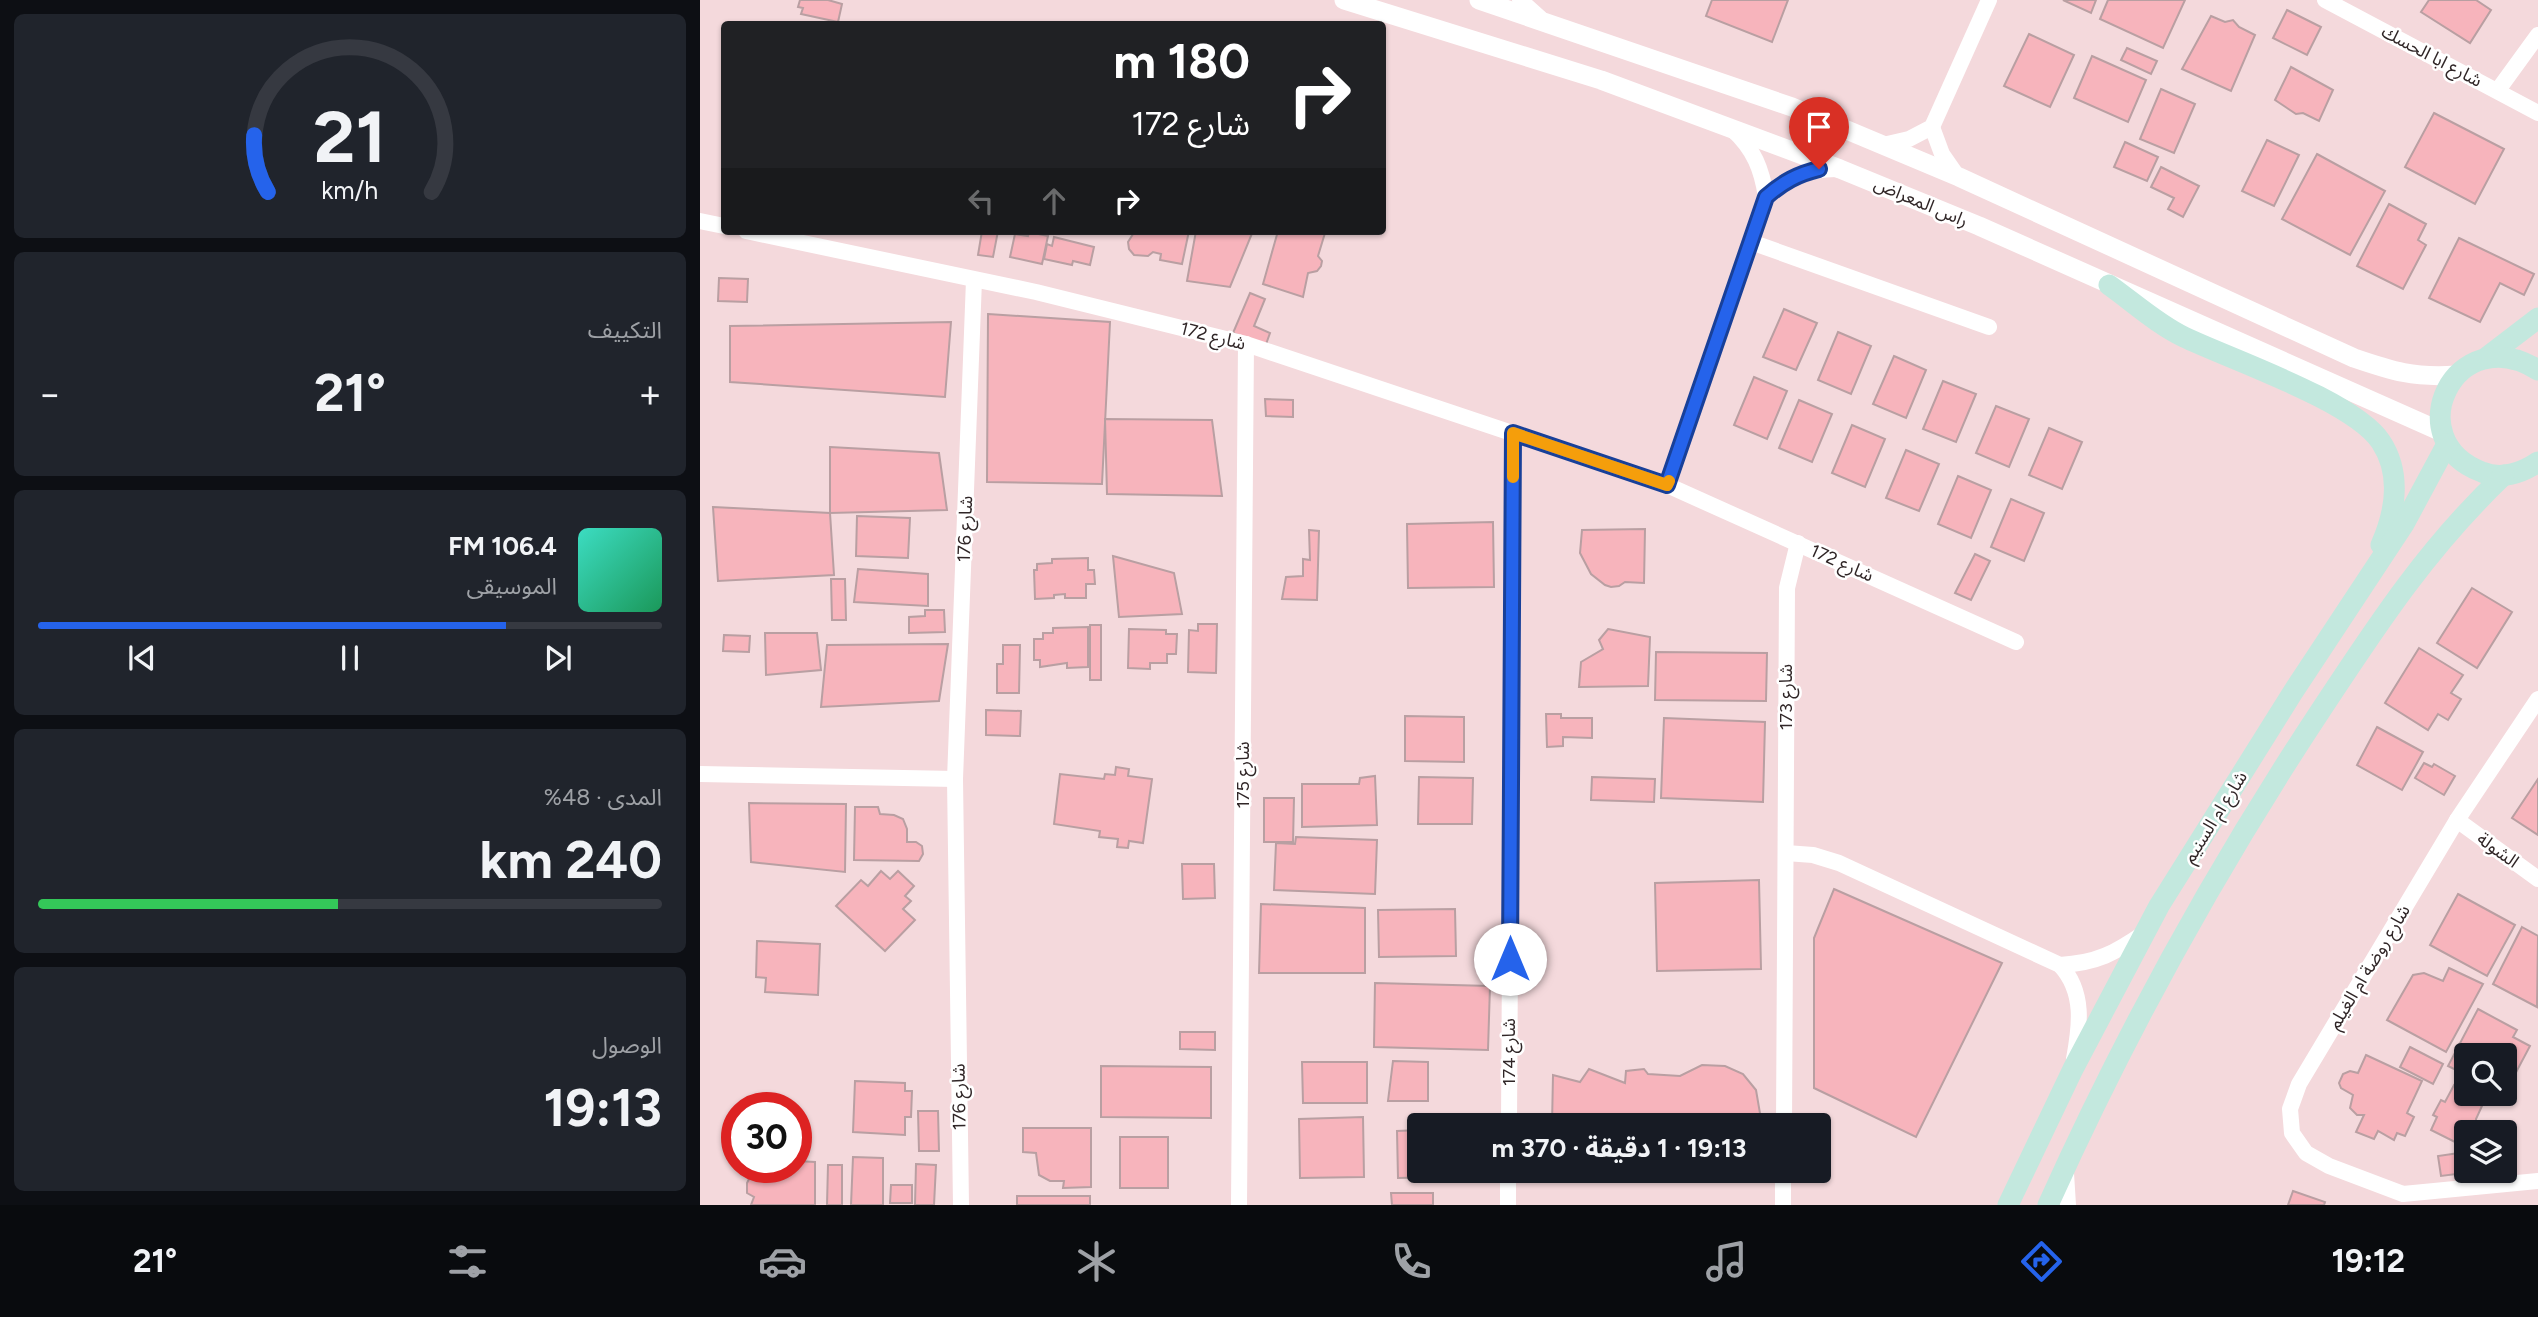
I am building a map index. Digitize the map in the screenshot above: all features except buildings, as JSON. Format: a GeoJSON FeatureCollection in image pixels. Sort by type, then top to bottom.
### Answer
{"type":"FeatureCollection","features":[{"type":"Feature","properties":{"kind":"main road"},"geometry":{"type":"LineString","coordinates":[[2109,285],[2180,335],[2328,402],[2359,419],[2373,432],[2389,458],[2394,480],[2393,503],[2388,528],[2363,587]]}},
{"type":"Feature","properties":{"kind":"main road"},"geometry":{"type":"LineString","coordinates":[[2538,318],[2487,357],[2470,364],[2456,375],[2447,388],[2440,417],[2445,438],[2457,457],[2471,468],[2487,474],[2504,475],[2521,472],[2538,462]]}},
{"type":"Feature","properties":{"kind":"main road"},"geometry":{"type":"LineString","coordinates":[[2487,357],[2505,356],[2523,360],[2538,370]]}},
{"type":"Feature","properties":{"kind":"main road","name":"شارع ام السنيم"},"geometry":{"type":"LineString","coordinates":[[2008,1205],[2073,1069],[2144,933],[2293,692],[2421,495],[2445,438]]}},
{"type":"Feature","properties":{"kind":"main road","name":"شارع ام السنيم"},"geometry":{"type":"LineString","coordinates":[[2048,1205],[2155,989],[2223,867],[2290,757],[2403,587],[2463,515],[2504,475]]}},
{"type":"Feature","properties":{"kind":"street","name":"راس المعراض"},"geometry":{"type":"LineString","coordinates":[[1344,0],[1588,76],[1840,169],[1979,226],[2445,438]]}},
{"type":"Feature","properties":{"kind":"street","name":"راس المعراض"},"geometry":{"type":"LineString","coordinates":[[1479,0],[1792,107],[1959,177],[2354,358],[2393,371],[2427,377],[2456,375]]}},
{"type":"Feature","properties":{"kind":"street"},"geometry":{"type":"LineString","coordinates":[[1520,0],[1545,21]]}},
{"type":"Feature","properties":{"kind":"street"},"geometry":{"type":"LineString","coordinates":[[1883,145],[1909,139],[1932,127],[1989,0]]}},
{"type":"Feature","properties":{"kind":"street","name":"شارع ابا الحسك"},"geometry":{"type":"LineString","coordinates":[[2325,0],[2538,113]]}},
{"type":"Feature","properties":{"kind":"street"},"geometry":{"type":"LineString","coordinates":[[2498,90],[2538,35]]}},
{"type":"Feature","properties":{"kind":"street"},"geometry":{"type":"LineString","coordinates":[[1667,485],[1766,197],[1763,176],[1755,157],[1743,139],[1729,126]]}},
{"type":"Feature","properties":{"kind":"street"},"geometry":{"type":"LineString","coordinates":[[1932,127],[1942,154],[1959,177]]}},
{"type":"Feature","properties":{"kind":"street"},"geometry":{"type":"LineString","coordinates":[[1766,197],[1800,174],[1819,169],[1840,169]]}},
{"type":"Feature","properties":{"kind":"street"},"geometry":{"type":"LineString","coordinates":[[700,221],[721,225]]}},
{"type":"Feature","properties":{"kind":"street","name":"شارع 172"},"geometry":{"type":"LineString","coordinates":[[765,235],[1036,292],[1246,344],[1667,485],[2017,642]]}},
{"type":"Feature","properties":{"kind":"street"},"geometry":{"type":"LineString","coordinates":[[1751,242],[1990,327]]}},
{"type":"Feature","properties":{"kind":"street","name":"شارع 176"},"geometry":{"type":"LineString","coordinates":[[961,1205],[955,779],[974,280]]}},
{"type":"Feature","properties":{"kind":"street","name":"شارع 175"},"geometry":{"type":"LineString","coordinates":[[1239,1205],[1246,344]]}},
{"type":"Feature","properties":{"kind":"street","name":"شارع 174"},"geometry":{"type":"LineString","coordinates":[[1508,1113],[1513,433]]}},
{"type":"Feature","properties":{"kind":"street","name":"شارع 173"},"geometry":{"type":"LineString","coordinates":[[1784,1113],[1787,588],[1798,543]]}},
{"type":"Feature","properties":{"kind":"street","name":"شارع روضة ام الغيلم"},"geometry":{"type":"LineString","coordinates":[[2538,699],[2457,820],[2299,1084],[2290,1109],[2292,1133],[2306,1153],[2402,1199],[2538,1181]]}},
{"type":"Feature","properties":{"kind":"street"},"geometry":{"type":"LineString","coordinates":[[700,774],[955,779]]}},
{"type":"Feature","properties":{"kind":"street","name":"الشولة"},"geometry":{"type":"LineString","coordinates":[[2457,820],[2538,879]]}},
{"type":"Feature","properties":{"kind":"street"},"geometry":{"type":"LineString","coordinates":[[1786,853],[1813,855],[1839,863],[2060,965],[2072,981],[2079,1006],[2073,1069]]}},
{"type":"Feature","properties":{"kind":"street"},"geometry":{"type":"LineString","coordinates":[[2060,965],[2095,961],[2144,933]]}},
{"type":"Feature","properties":{"kind":"street"},"geometry":{"type":"LineString","coordinates":[[2066,1164],[2065,1187],[2068,1205]]}},
{"type":"Feature","properties":{"kind":"street"},"geometry":{"type":"LineString","coordinates":[[1508,1183],[1508,1205]]}},
{"type":"Feature","properties":{"kind":"street"},"geometry":{"type":"LineString","coordinates":[[1783,1183],[1783,1205]]}},
{"type":"Feature","properties":{"kind":"slow traffic"},"geometry":{"type":"LineString","coordinates":[[1513,477],[1513,433],[1667,485],[1669,481]]}},
{"type":"Feature","properties":{"kind":"route"},"geometry":{"type":"LineString","coordinates":[[1510,959],[1513,433],[1667,485],[1766,197],[1800,174],[1819,169]]}}]}
